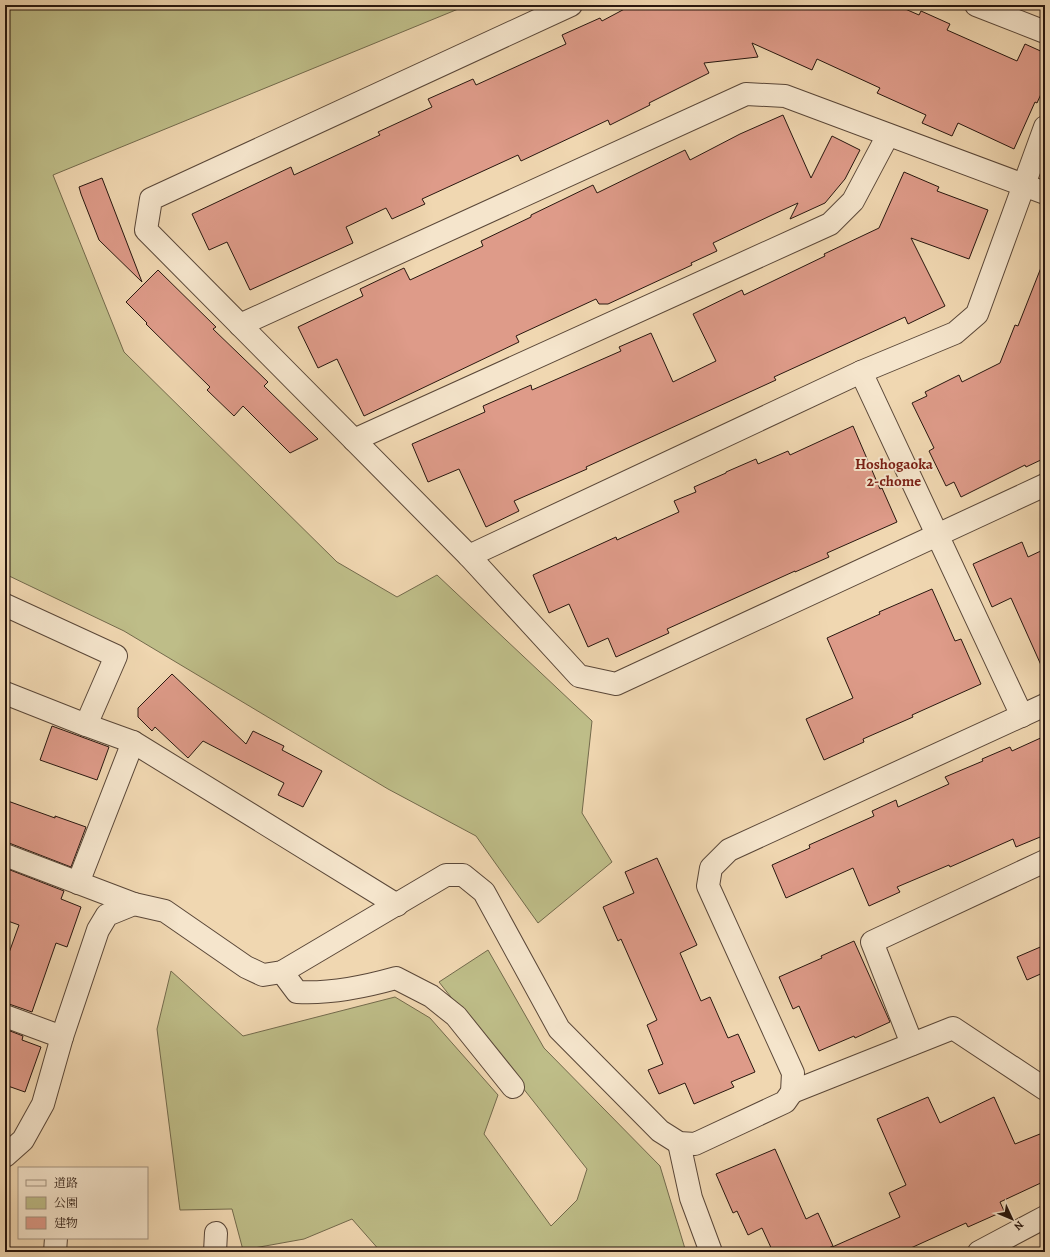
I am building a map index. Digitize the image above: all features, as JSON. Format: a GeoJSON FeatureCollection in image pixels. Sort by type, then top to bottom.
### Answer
{"type":"FeatureCollection","features":[{"type":"Feature","properties":{"kind":"street"},"geometry":{"type":"LineString","coordinates":[[571,5],[151,198],[146,230],[469,556],[579,676],[616,684],[1045,485]]}},
{"type":"Feature","properties":{"kind":"street"},"geometry":{"type":"LineString","coordinates":[[976,5],[1045,32]]}},
{"type":"Feature","properties":{"kind":"street"},"geometry":{"type":"LineString","coordinates":[[240,325],[746,94],[785,96],[1045,193]]}},
{"type":"Feature","properties":{"kind":"street"},"geometry":{"type":"LineString","coordinates":[[469,556],[862,372],[955,333],[977,314],[1045,127]]}},
{"type":"Feature","properties":{"kind":"street"},"geometry":{"type":"LineString","coordinates":[[354,440],[830,224],[853,201],[888,135]]}},
{"type":"Feature","properties":{"kind":"street"},"geometry":{"type":"LineString","coordinates":[[862,372],[1022,716]]}},
{"type":"Feature","properties":{"kind":"street"},"geometry":{"type":"LineString","coordinates":[[5,605],[116,656],[86,725]]}},
{"type":"Feature","properties":{"kind":"street"},"geometry":{"type":"LineString","coordinates":[[5,693],[133,742],[397,905]]}},
{"type":"Feature","properties":{"kind":"street"},"geometry":{"type":"LineString","coordinates":[[792,1092],[793,1073],[708,886],[710,868],[729,850],[1045,705]]}},
{"type":"Feature","properties":{"kind":"street"},"geometry":{"type":"LineString","coordinates":[[78,883],[133,742]]}},
{"type":"Feature","properties":{"kind":"street"},"geometry":{"type":"LineString","coordinates":[[5,855],[134,904],[165,911],[246,967],[263,975],[282,972],[446,875],[463,875],[484,892],[559,1029],[660,1131],[679,1143],[695,1144],[784,1102],[792,1092],[953,1028],[1045,1089]]}},
{"type":"Feature","properties":{"kind":"street"},"geometry":{"type":"LineString","coordinates":[[912,1044],[872,942],[1045,861]]}},
{"type":"Feature","properties":{"kind":"street"},"geometry":{"type":"LineString","coordinates":[[5,1156],[23,1140],[43,1104],[62,1037],[98,930],[107,915],[134,904]]}},
{"type":"Feature","properties":{"kind":"street"},"geometry":{"type":"LineString","coordinates":[[282,972],[297,992],[314,993],[370,985],[396,978],[431,996],[456,1016],[513,1087]]}},
{"type":"Feature","properties":{"kind":"street"},"geometry":{"type":"LineString","coordinates":[[5,1016],[62,1037]]}},
{"type":"Feature","properties":{"kind":"street"},"geometry":{"type":"LineString","coordinates":[[679,1143],[691,1198],[711,1252]]}},
{"type":"Feature","properties":{"kind":"street"},"geometry":{"type":"LineString","coordinates":[[979,1252],[1045,1217]]}},
{"type":"Feature","properties":{"kind":"street"},"geometry":{"type":"LineString","coordinates":[[55,1252],[56,1239]]}},
{"type":"Feature","properties":{"kind":"green space"},"geometry":{"type":"Polygon","coordinates":[[[5,5],[468,5],[53,175],[124,352],[337,562],[397,597],[437,575],[592,721],[582,813],[612,862],[538,923],[476,836],[388,789],[124,631],[5,574],[5,5]]]}},
{"type":"Feature","properties":{"kind":"green space"},"geometry":{"type":"Polygon","coordinates":[[[488,950],[544,1048],[660,1166],[686,1252],[381,1252],[352,1219],[304,1239],[243,1250],[232,1209],[180,1210],[157,1029],[171,971],[243,1036],[395,997],[430,1018],[498,1095],[484,1134],[551,1226],[577,1200],[587,1169],[439,982],[488,950]]]}},
{"type":"Feature","properties":{"kind":"building"},"geometry":{"type":"Polygon","coordinates":[[[632,5],[896,5],[919,15],[921,11],[950,24],[947,30],[1017,61],[1025,44],[1045,53],[1045,85],[1037,103],[1035,102],[1014,149],[958,123],[952,136],[922,123],[926,115],[877,93],[880,88],[817,59],[812,70],[752,43],[758,57],[704,63],[709,73],[649,103],[650,105],[610,125],[608,120],[521,161],[518,155],[422,199],[425,204],[392,219],[386,208],[346,227],[353,243],[250,290],[227,242],[209,250],[192,214],[291,167],[294,175],[380,135],[378,132],[432,107],[428,99],[473,79],[476,85],[566,44],[562,35],[600,18],[602,21],[632,5]]]}},
{"type":"Feature","properties":{"kind":"building"},"geometry":{"type":"Polygon","coordinates":[[[783,115],[811,178],[832,136],[860,150],[845,179],[825,203],[790,219],[798,203],[772,215],[713,243],[717,251],[691,263],[692,265],[608,304],[599,304],[596,299],[516,336],[519,342],[364,416],[337,359],[318,368],[298,327],[363,296],[360,289],[404,268],[410,280],[483,246],[481,241],[593,185],[597,193],[685,150],[690,160],[740,134],[783,115]]]}},
{"type":"Feature","properties":{"kind":"building"},"geometry":{"type":"Polygon","coordinates":[[[904,172],[939,187],[937,191],[988,210],[969,259],[911,238],[945,306],[908,324],[905,317],[774,377],[776,380],[586,467],[587,469],[514,501],[519,511],[486,527],[459,469],[428,482],[412,444],[485,412],[483,406],[531,385],[532,390],[621,351],[619,347],[651,333],[673,382],[716,361],[693,314],[742,290],[744,295],[879,228],[904,172]]]}},
{"type":"Feature","properties":{"kind":"building"},"geometry":{"type":"Polygon","coordinates":[[[102,178],[142,282],[99,240],[81,194],[79,187],[102,178]]]}},
{"type":"Feature","properties":{"kind":"building"},"geometry":{"type":"Polygon","coordinates":[[[1044,260],[1045,458],[1026,467],[1025,465],[961,497],[954,482],[946,486],[929,451],[934,448],[912,403],[927,396],[925,392],[959,375],[962,382],[1000,363],[1015,325],[1018,326],[1044,260]]]}},
{"type":"Feature","properties":{"kind":"building"},"geometry":{"type":"Polygon","coordinates":[[[158,270],[216,327],[213,329],[268,382],[264,386],[318,439],[290,453],[243,406],[234,416],[207,390],[210,387],[146,324],[147,323],[126,302],[158,270]]]}},
{"type":"Feature","properties":{"kind":"building"},"geometry":{"type":"Polygon","coordinates":[[[853,426],[880,489],[882,488],[897,522],[827,553],[829,557],[667,629],[669,633],[616,657],[608,638],[588,647],[569,604],[549,613],[533,575],[616,537],[617,540],[679,512],[674,501],[696,492],[694,487],[726,472],[756,459],[758,464],[788,451],[790,455],[853,426]]]}},
{"type":"Feature","properties":{"kind":"building"},"geometry":{"type":"Polygon","coordinates":[[[1022,542],[1028,557],[1045,549],[1045,674],[1011,598],[992,607],[973,564],[1022,542]]]}},
{"type":"Feature","properties":{"kind":"building"},"geometry":{"type":"Polygon","coordinates":[[[932,589],[955,641],[961,639],[981,684],[912,715],[913,717],[863,739],[864,742],[824,760],[806,719],[853,698],[827,638],[880,614],[879,612],[932,589]]]}},
{"type":"Feature","properties":{"kind":"building"},"geometry":{"type":"Polygon","coordinates":[[[172,674],[246,744],[253,731],[284,746],[282,750],[322,771],[303,807],[278,795],[284,783],[203,741],[188,758],[155,727],[152,731],[138,717],[138,708],[172,674]]]}},
{"type":"Feature","properties":{"kind":"building"},"geometry":{"type":"Polygon","coordinates":[[[52,726],[109,747],[97,780],[40,760],[52,726]]]}},
{"type":"Feature","properties":{"kind":"building"},"geometry":{"type":"Polygon","coordinates":[[[1045,736],[1045,835],[1016,847],[1013,839],[950,867],[949,865],[897,887],[900,892],[869,906],[853,868],[786,898],[772,865],[810,848],[809,845],[874,816],[872,811],[896,800],[898,807],[949,784],[945,777],[983,761],[982,759],[1010,747],[1012,751],[1045,736]]]}},
{"type":"Feature","properties":{"kind":"building"},"geometry":{"type":"Polygon","coordinates":[[[5,800],[55,818],[55,816],[86,827],[71,867],[9,843],[5,843],[5,800]]]}},
{"type":"Feature","properties":{"kind":"building"},"geometry":{"type":"Polygon","coordinates":[[[657,858],[697,945],[680,953],[701,1001],[710,997],[728,1038],[738,1034],[755,1072],[731,1082],[734,1087],[694,1104],[685,1083],[659,1094],[648,1070],[663,1064],[647,1025],[657,1020],[621,939],[618,941],[603,907],[634,893],[625,872],[657,858]]]}},
{"type":"Feature","properties":{"kind":"building"},"geometry":{"type":"Polygon","coordinates":[[[5,868],[64,891],[61,899],[81,907],[67,947],[56,943],[32,1012],[5,1004],[5,964],[19,925],[5,920],[5,868]]]}},
{"type":"Feature","properties":{"kind":"building"},"geometry":{"type":"Polygon","coordinates":[[[854,941],[890,1022],[855,1038],[854,1036],[819,1051],[799,1006],[793,1009],[779,977],[822,958],[821,956],[854,941]]]}},
{"type":"Feature","properties":{"kind":"building"},"geometry":{"type":"Polygon","coordinates":[[[1045,945],[1045,972],[1027,980],[1017,957],[1045,945]]]}},
{"type":"Feature","properties":{"kind":"building"},"geometry":{"type":"Polygon","coordinates":[[[5,1029],[23,1036],[22,1040],[41,1047],[25,1092],[5,1085],[5,1029]]]}},
{"type":"Feature","properties":{"kind":"building"},"geometry":{"type":"Polygon","coordinates":[[[928,1097],[940,1123],[994,1097],[1015,1144],[1045,1132],[1045,1181],[1000,1202],[1004,1211],[968,1227],[966,1223],[902,1252],[821,1252],[900,1217],[889,1193],[906,1185],[877,1119],[928,1097]]]}},
{"type":"Feature","properties":{"kind":"building"},"geometry":{"type":"Polygon","coordinates":[[[775,1149],[806,1219],[818,1213],[833,1246],[819,1252],[773,1252],[762,1228],[748,1235],[737,1211],[733,1213],[716,1174],[775,1149]]]}},
{"type":"Feature","properties":{"kind":"district","name":"Hoshogaoka 2-chome"},"geometry":{"type":"Point","coordinates":[894,472]}}]}
